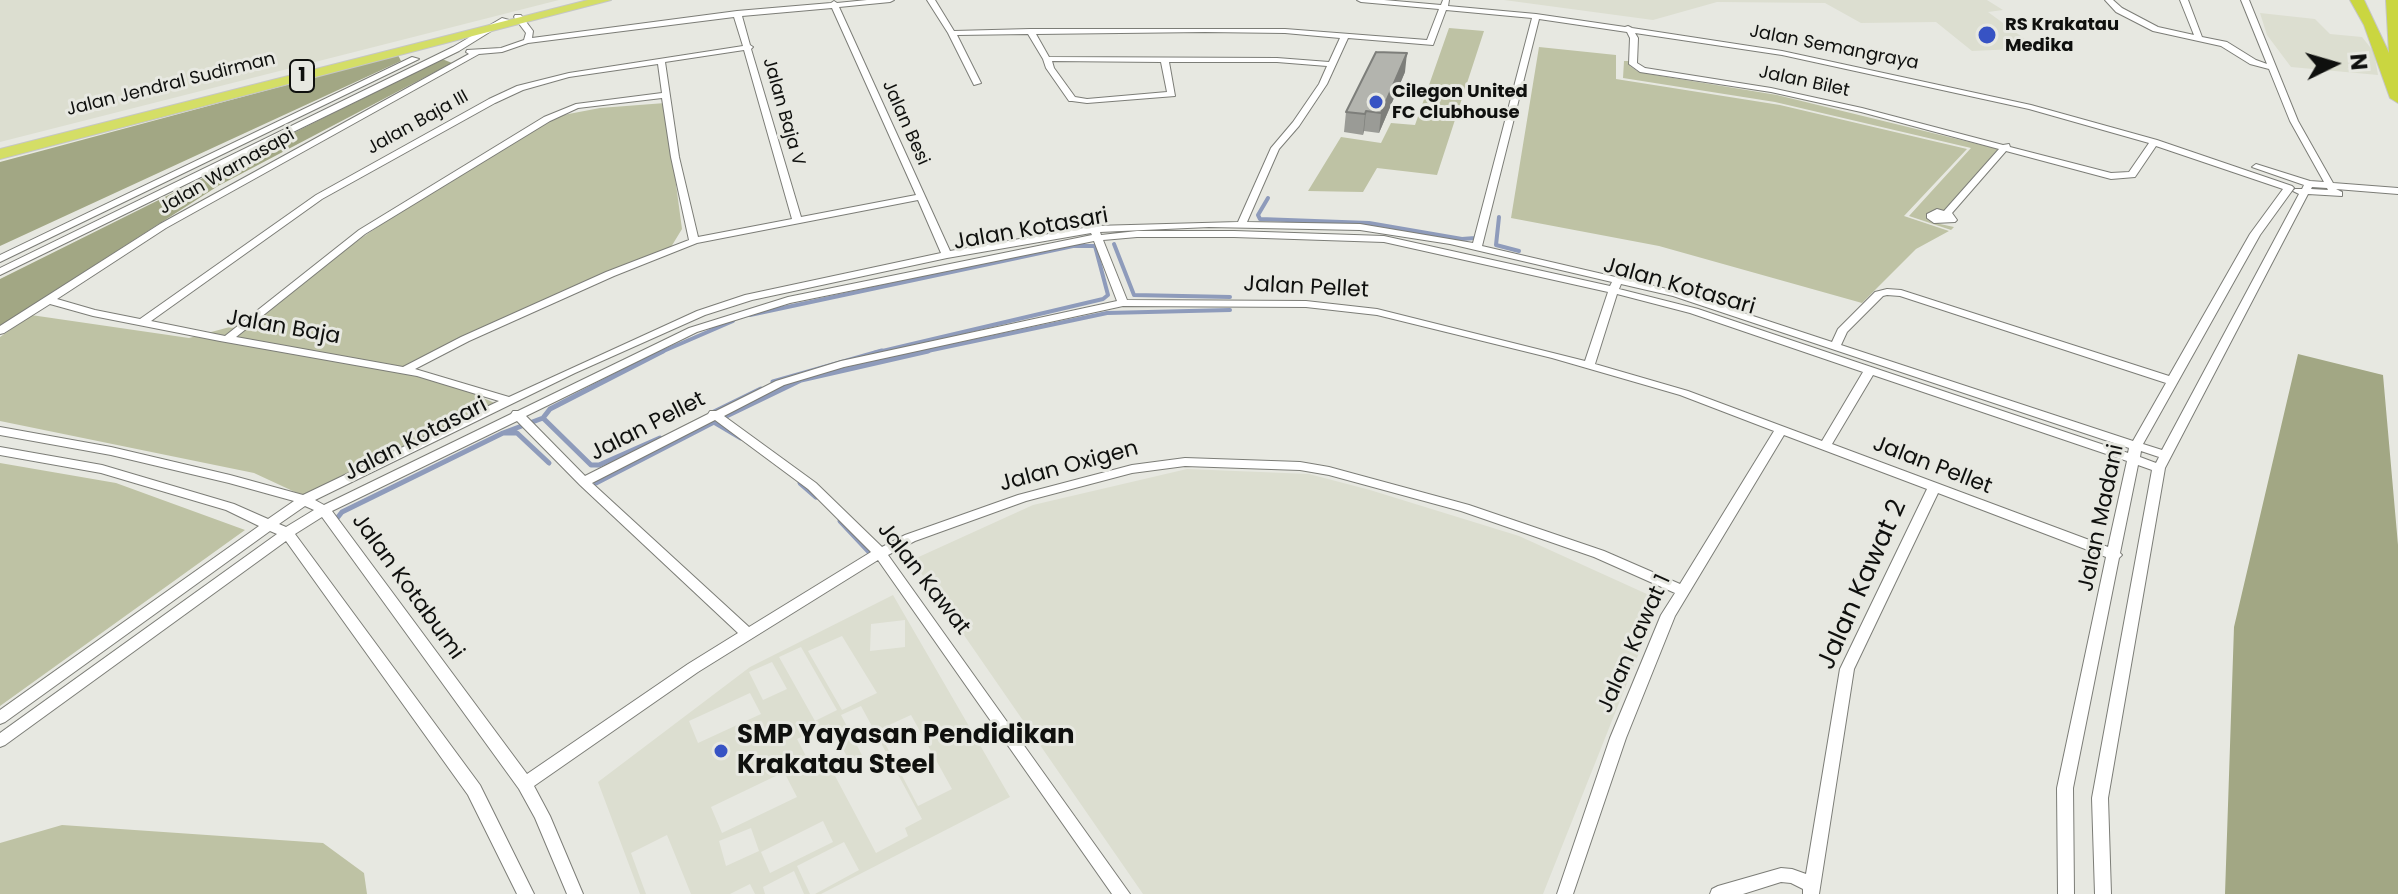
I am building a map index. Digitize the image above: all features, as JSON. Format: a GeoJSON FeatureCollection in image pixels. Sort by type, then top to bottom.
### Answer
{"type":"FeatureCollection","features":[{"type":"Feature","properties":{"kind":"highway","name":"1"},"geometry":{"type":"LineString","coordinates":[[520,26],[585,0]]}},
{"type":"Feature","properties":{"kind":"highway","name":"1"},"geometry":{"type":"LineString","coordinates":[[0,154],[459,42],[484,28],[520,26],[604,0]]}},
{"type":"Feature","properties":{"kind":"highway"},"geometry":{"type":"LineString","coordinates":[[2357,0],[2371,25],[2398,98]]}},
{"type":"Feature","properties":{"kind":"highway"},"geometry":{"type":"LineString","coordinates":[[2393,0],[2398,79]]}},
{"type":"Feature","properties":{"kind":"highway","name":"Jalan Jendral Sudirman"},"geometry":{"type":"LineString","coordinates":[[0,147],[484,28]]}},
{"type":"Feature","properties":{"kind":"street"},"geometry":{"type":"LineString","coordinates":[[0,259],[443,46],[459,42],[476,53],[502,50],[520,26],[805,0]]}},
{"type":"Feature","properties":{"kind":"street"},"geometry":{"type":"LineString","coordinates":[[520,26],[890,0]]}},
{"type":"Feature","properties":{"kind":"street"},"geometry":{"type":"LineString","coordinates":[[931,0],[977,83]]}},
{"type":"Feature","properties":{"kind":"street","name":"Jalan Semangraya"},"geometry":{"type":"LineString","coordinates":[[1361,0],[1510,6],[1698,32],[2049,105],[2191,145],[2299,186]]}},
{"type":"Feature","properties":{"kind":"street","name":"Jalan Semangraya"},"geometry":{"type":"LineString","coordinates":[[1436,0],[1446,4],[1645,30],[1889,71],[2031,107],[2299,186]]}},
{"type":"Feature","properties":{"kind":"street"},"geometry":{"type":"LineString","coordinates":[[2109,0],[2119,10],[2156,29],[2224,44],[2253,62],[2273,68]]}},
{"type":"Feature","properties":{"kind":"street"},"geometry":{"type":"LineString","coordinates":[[2184,0],[2199,38]]}},
{"type":"Feature","properties":{"kind":"street"},"geometry":{"type":"LineString","coordinates":[[2245,0],[2297,128],[2333,190]]}},
{"type":"Feature","properties":{"kind":"street","name":"Jalan Besi"},"geometry":{"type":"LineString","coordinates":[[834,3],[947,255]]}},
{"type":"Feature","properties":{"kind":"street"},"geometry":{"type":"LineString","coordinates":[[952,33],[1231,30],[1430,43],[1446,4]]}},
{"type":"Feature","properties":{"kind":"street","name":"Jalan Baja V"},"geometry":{"type":"LineString","coordinates":[[737,13],[797,220]]}},
{"type":"Feature","properties":{"kind":"street"},"geometry":{"type":"LineString","coordinates":[[1480,241],[1536,16]]}},
{"type":"Feature","properties":{"kind":"street","name":"Jalan Bilet"},"geometry":{"type":"LineString","coordinates":[[1628,28],[1634,38],[1633,64],[1643,70],[1771,90],[2006,146],[2124,178],[2132,175],[2154,142]]}},
{"type":"Feature","properties":{"kind":"street"},"geometry":{"type":"LineString","coordinates":[[1634,38],[1645,30]]}},
{"type":"Feature","properties":{"kind":"street"},"geometry":{"type":"LineString","coordinates":[[1030,31],[1070,97],[1079,101],[1172,94],[1164,59]]}},
{"type":"Feature","properties":{"kind":"street"},"geometry":{"type":"LineString","coordinates":[[1241,225],[1275,148],[1316,94],[1345,36]]}},
{"type":"Feature","properties":{"kind":"street"},"geometry":{"type":"LineString","coordinates":[[443,46],[459,42]]}},
{"type":"Feature","properties":{"kind":"street"},"geometry":{"type":"LineString","coordinates":[[0,272],[459,42]]}},
{"type":"Feature","properties":{"kind":"street","name":"Jalan Baja III"},"geometry":{"type":"LineString","coordinates":[[143,322],[319,197],[492,101],[547,80],[749,47]]}},
{"type":"Feature","properties":{"kind":"street","name":"Jalan Warnasapi"},"geometry":{"type":"LineString","coordinates":[[0,331],[163,226],[476,53]]}},
{"type":"Feature","properties":{"kind":"street"},"geometry":{"type":"LineString","coordinates":[[1047,59],[1277,60],[1330,64]]}},
{"type":"Feature","properties":{"kind":"street"},"geometry":{"type":"LineString","coordinates":[[661,60],[694,241]]}},
{"type":"Feature","properties":{"kind":"street"},"geometry":{"type":"LineString","coordinates":[[227,339],[362,232],[547,119],[576,106],[666,95]]}},
{"type":"Feature","properties":{"kind":"street"},"geometry":{"type":"LineString","coordinates":[[1946,214],[2006,146]]}},
{"type":"Feature","properties":{"kind":"street"},"geometry":{"type":"LineString","coordinates":[[2299,186],[2398,191]]}},
{"type":"Feature","properties":{"kind":"street","name":"Jalan Madani"},"geometry":{"type":"LineString","coordinates":[[2066,894],[2065,788],[2136,445],[2255,234],[2299,186]]}},
{"type":"Feature","properties":{"kind":"street","name":"Jalan Madani"},"geometry":{"type":"LineString","coordinates":[[2103,894],[2100,798],[2162,462],[2299,186]]}},
{"type":"Feature","properties":{"kind":"street"},"geometry":{"type":"LineString","coordinates":[[2351,191],[2398,199]]}},
{"type":"Feature","properties":{"kind":"street"},"geometry":{"type":"LineString","coordinates":[[405,370],[465,339],[610,274],[694,241],[920,197]]}},
{"type":"Feature","properties":{"kind":"street","name":"Jalan Kotasari"},"geometry":{"type":"LineString","coordinates":[[0,741],[287,533],[324,510],[710,324],[788,300],[1134,225],[1367,227],[1480,241],[2135,461],[2162,462]]}},
{"type":"Feature","properties":{"kind":"street"},"geometry":{"type":"LineString","coordinates":[[1096,234],[1123,303]]}},
{"type":"Feature","properties":{"kind":"street","name":"Jalan Kotasari"},"geometry":{"type":"LineString","coordinates":[[0,718],[304,500],[508,400],[701,313],[783,288],[947,255],[1096,234],[1354,236],[1384,239],[1615,285],[1676,294],[2136,445],[2162,462]]}},
{"type":"Feature","properties":{"kind":"street"},"geometry":{"type":"LineString","coordinates":[[1589,365],[1615,285]]}},
{"type":"Feature","properties":{"kind":"street"},"geometry":{"type":"LineString","coordinates":[[1835,346],[1842,331],[1879,294],[1901,293],[2172,381]]}},
{"type":"Feature","properties":{"kind":"street","name":"Jalan Baja"},"geometry":{"type":"LineString","coordinates":[[49,300],[227,339],[405,370],[508,400]]}},
{"type":"Feature","properties":{"kind":"street","name":"Jalan Pellet"},"geometry":{"type":"LineString","coordinates":[[584,482],[780,383],[841,364],[1123,303],[1356,307],[1589,365],[1684,393],[2115,555]]}},
{"type":"Feature","properties":{"kind":"street"},"geometry":{"type":"LineString","coordinates":[[701,313],[710,324]]}},
{"type":"Feature","properties":{"kind":"street"},"geometry":{"type":"LineString","coordinates":[[1825,446],[1870,370]]}},
{"type":"Feature","properties":{"kind":"street"},"geometry":{"type":"LineString","coordinates":[[518,415],[584,482],[748,634]]}},
{"type":"Feature","properties":{"kind":"street","name":"Jalan Kawat"},"geometry":{"type":"LineString","coordinates":[[718,417],[783,462],[880,553],[1122,894]]}},
{"type":"Feature","properties":{"kind":"street","name":"Jalan Kawat 1"},"geometry":{"type":"LineString","coordinates":[[1565,894],[1618,738],[1681,590],[1781,430]]}},
{"type":"Feature","properties":{"kind":"street","name":"Jalan Kotabumi"},"geometry":{"type":"LineString","coordinates":[[0,431],[111,451],[304,500],[324,510],[525,784],[575,894]]}},
{"type":"Feature","properties":{"kind":"street"},"geometry":{"type":"LineString","coordinates":[[0,451],[102,469],[230,507],[287,533],[474,790],[526,894]]}},
{"type":"Feature","properties":{"kind":"street","name":"Jalan Oxigen"},"geometry":{"type":"LineString","coordinates":[[525,784],[748,634],[910,538],[1087,479],[1185,462],[1254,463],[1329,471],[1440,501],[1599,554],[1681,590]]}},
{"type":"Feature","properties":{"kind":"street","name":"Jalan Kawat 2"},"geometry":{"type":"LineString","coordinates":[[1812,889],[1847,669],[1934,488]]}},
{"type":"Feature","properties":{"kind":"street"},"geometry":{"type":"LineString","coordinates":[[1718,894],[1781,875],[1792,876],[1812,889]]}},
{"type":"Feature","properties":{"kind":"shaded area"},"geometry":{"type":"Polygon","coordinates":[[[0,0],[559,0],[0,142],[0,0]]]}},
{"type":"Feature","properties":{"kind":"shaded area","name":"RS Krakatau Medika"},"geometry":{"type":"Polygon","coordinates":[[[1504,0],[1987,0],[2003,10],[1988,12],[2037,48],[1972,51],[1936,22],[1861,23],[1825,3],[1717,2],[1653,20],[1504,0]]]}},
{"type":"Feature","properties":{"kind":"shaded area"},"geometry":{"type":"Polygon","coordinates":[[[2260,13],[2315,19],[2330,34],[2362,37],[2374,52],[2378,75],[2291,67],[2267,35],[2260,13]]]}},
{"type":"Feature","properties":{"kind":"shaded area"},"geometry":{"type":"Polygon","coordinates":[[[1187,469],[1309,474],[1370,490],[1519,536],[1660,600],[1543,894],[1143,894],[912,560],[1033,505],[1187,469]]]}},
{"type":"Feature","properties":{"kind":"shaded area","name":"SMP Yayasan Pendidikan Krakatau Steel"},"geometry":{"type":"Polygon","coordinates":[[[893,595],[1010,797],[821,894],[815,894],[859,870],[844,842],[797,866],[810,894],[804,894],[794,871],[763,887],[765,894],[755,894],[750,884],[730,894],[691,894],[667,835],[631,853],[646,894],[640,894],[598,782],[750,667],[893,595]],[[905,620],[871,624],[870,651],[905,647],[905,620]],[[842,636],[808,651],[842,710],[877,693],[842,636]],[[801,647],[779,657],[815,721],[837,710],[801,647]],[[772,662],[749,672],[763,700],[787,689],[772,662]],[[750,693],[689,721],[698,743],[761,714],[750,693]],[[861,706],[841,715],[864,759],[834,774],[876,853],[908,836],[905,828],[922,819],[861,706]],[[911,715],[878,730],[918,806],[952,789],[911,715]],[[829,724],[797,739],[816,775],[849,760],[829,724]],[[784,772],[711,807],[722,833],[797,797],[784,772]],[[823,821],[761,852],[770,873],[833,842],[823,821]],[[751,828],[719,841],[726,866],[759,851],[751,828]]]}},
{"type":"Feature","properties":{"kind":"green space"},"geometry":{"type":"Polygon","coordinates":[[[1449,28],[1484,31],[1437,175],[1377,168],[1363,192],[1308,191],[1341,137],[1381,143],[1391,123],[1415,125],[1449,28]]]}},
{"type":"Feature","properties":{"kind":"green space"},"geometry":{"type":"Polygon","coordinates":[[[1539,47],[1616,55],[1616,79],[1780,105],[1967,149],[1904,216],[1949,231],[1916,249],[1862,303],[1659,246],[1511,218],[1539,47]]]}},
{"type":"Feature","properties":{"kind":"green space"},"geometry":{"type":"Polygon","coordinates":[[[398,55],[401,61],[0,246],[0,162],[398,55]]]}},
{"type":"Feature","properties":{"kind":"green space"},"geometry":{"type":"Polygon","coordinates":[[[442,59],[452,63],[218,186],[0,326],[0,279],[442,59]]]}},
{"type":"Feature","properties":{"kind":"green space"},"geometry":{"type":"Polygon","coordinates":[[[1624,61],[1630,61],[1630,66],[1637,71],[1649,74],[1777,95],[1998,149],[1942,213],[1932,218],[1940,224],[1954,227],[1951,230],[1909,216],[1971,148],[1775,102],[1623,78],[1624,61]]]}},
{"type":"Feature","properties":{"kind":"green space"},"geometry":{"type":"Polygon","coordinates":[[[665,103],[682,229],[671,247],[411,366],[497,404],[310,499],[254,473],[0,421],[0,337],[31,315],[189,338],[252,321],[335,256],[442,183],[558,116],[600,108],[665,103]]]}},
{"type":"Feature","properties":{"kind":"green space"},"geometry":{"type":"Polygon","coordinates":[[[2298,354],[2383,375],[2398,545],[2398,894],[2225,894],[2234,627],[2298,354]]]}},
{"type":"Feature","properties":{"kind":"green space"},"geometry":{"type":"Polygon","coordinates":[[[0,463],[116,483],[245,530],[0,706],[0,463]]]}},
{"type":"Feature","properties":{"kind":"green space"},"geometry":{"type":"Polygon","coordinates":[[[62,825],[323,843],[364,873],[367,894],[0,894],[0,843],[62,825]]]}},
{"type":"Feature","properties":{"kind":"building"},"geometry":{"type":"Polygon","coordinates":[[[1376,52],[1407,53],[1381,113],[1346,112],[1376,52]]]}},
{"type":"Feature","properties":{"kind":"waterway"},"geometry":{"type":"LineString","coordinates":[[1268,198],[1258,215],[1260,219],[1369,223],[1462,239],[1475,238],[1478,233]]}},
{"type":"Feature","properties":{"kind":"waterway"},"geometry":{"type":"LineString","coordinates":[[1499,217],[1496,245],[1519,251]]}},
{"type":"Feature","properties":{"kind":"waterway"},"geometry":{"type":"LineString","coordinates":[[1114,244],[1134,295],[1230,297]]}},
{"type":"Feature","properties":{"kind":"waterway"},"geometry":{"type":"LineString","coordinates":[[750,315],[1073,246],[1095,246],[1108,295],[1103,299],[880,352]]}},
{"type":"Feature","properties":{"kind":"waterway"},"geometry":{"type":"LineString","coordinates":[[918,353],[1107,313],[1230,310]]}},
{"type":"Feature","properties":{"kind":"waterway"},"geometry":{"type":"LineString","coordinates":[[660,353],[733,321]]}},
{"type":"Feature","properties":{"kind":"waterway"},"geometry":{"type":"LineString","coordinates":[[714,422],[801,380],[928,351]]}},
{"type":"Feature","properties":{"kind":"waterway"},"geometry":{"type":"LineString","coordinates":[[773,382],[880,352]]}},
{"type":"Feature","properties":{"kind":"waterway"},"geometry":{"type":"LineString","coordinates":[[874,353],[880,352]]}},
{"type":"Feature","properties":{"kind":"waterway"},"geometry":{"type":"LineString","coordinates":[[543,418],[550,409],[660,353]]}},
{"type":"Feature","properties":{"kind":"waterway"},"geometry":{"type":"LineString","coordinates":[[712,413],[761,389]]}},
{"type":"Feature","properties":{"kind":"waterway"},"geometry":{"type":"LineString","coordinates":[[503,433],[543,418]]}},
{"type":"Feature","properties":{"kind":"waterway"},"geometry":{"type":"LineString","coordinates":[[543,418],[591,465],[599,465],[660,438]]}},
{"type":"Feature","properties":{"kind":"waterway"},"geometry":{"type":"LineString","coordinates":[[596,483],[714,422]]}},
{"type":"Feature","properties":{"kind":"waterway"},"geometry":{"type":"LineString","coordinates":[[714,422],[741,438]]}},
{"type":"Feature","properties":{"kind":"waterway"},"geometry":{"type":"LineString","coordinates":[[334,522],[342,512],[503,433]]}},
{"type":"Feature","properties":{"kind":"waterway"},"geometry":{"type":"LineString","coordinates":[[503,433],[517,433],[549,463]]}},
{"type":"Feature","properties":{"kind":"waterway"},"geometry":{"type":"LineString","coordinates":[[800,483],[816,497]]}},
{"type":"Feature","properties":{"kind":"waterway"},"geometry":{"type":"LineString","coordinates":[[840,521],[870,553]]}},
{"type":"Feature","properties":{"kind":"place","name":"RS Krakatau Medika"},"geometry":{"type":"Point","coordinates":[1987,35]}},
{"type":"Feature","properties":{"kind":"place","name":"Cilegon United FC Clubhouse"},"geometry":{"type":"Point","coordinates":[1376,102]}},
{"type":"Feature","properties":{"kind":"place","name":"SMP Yayasan Pendidikan Krakatau Steel"},"geometry":{"type":"Point","coordinates":[721,751]}}]}
